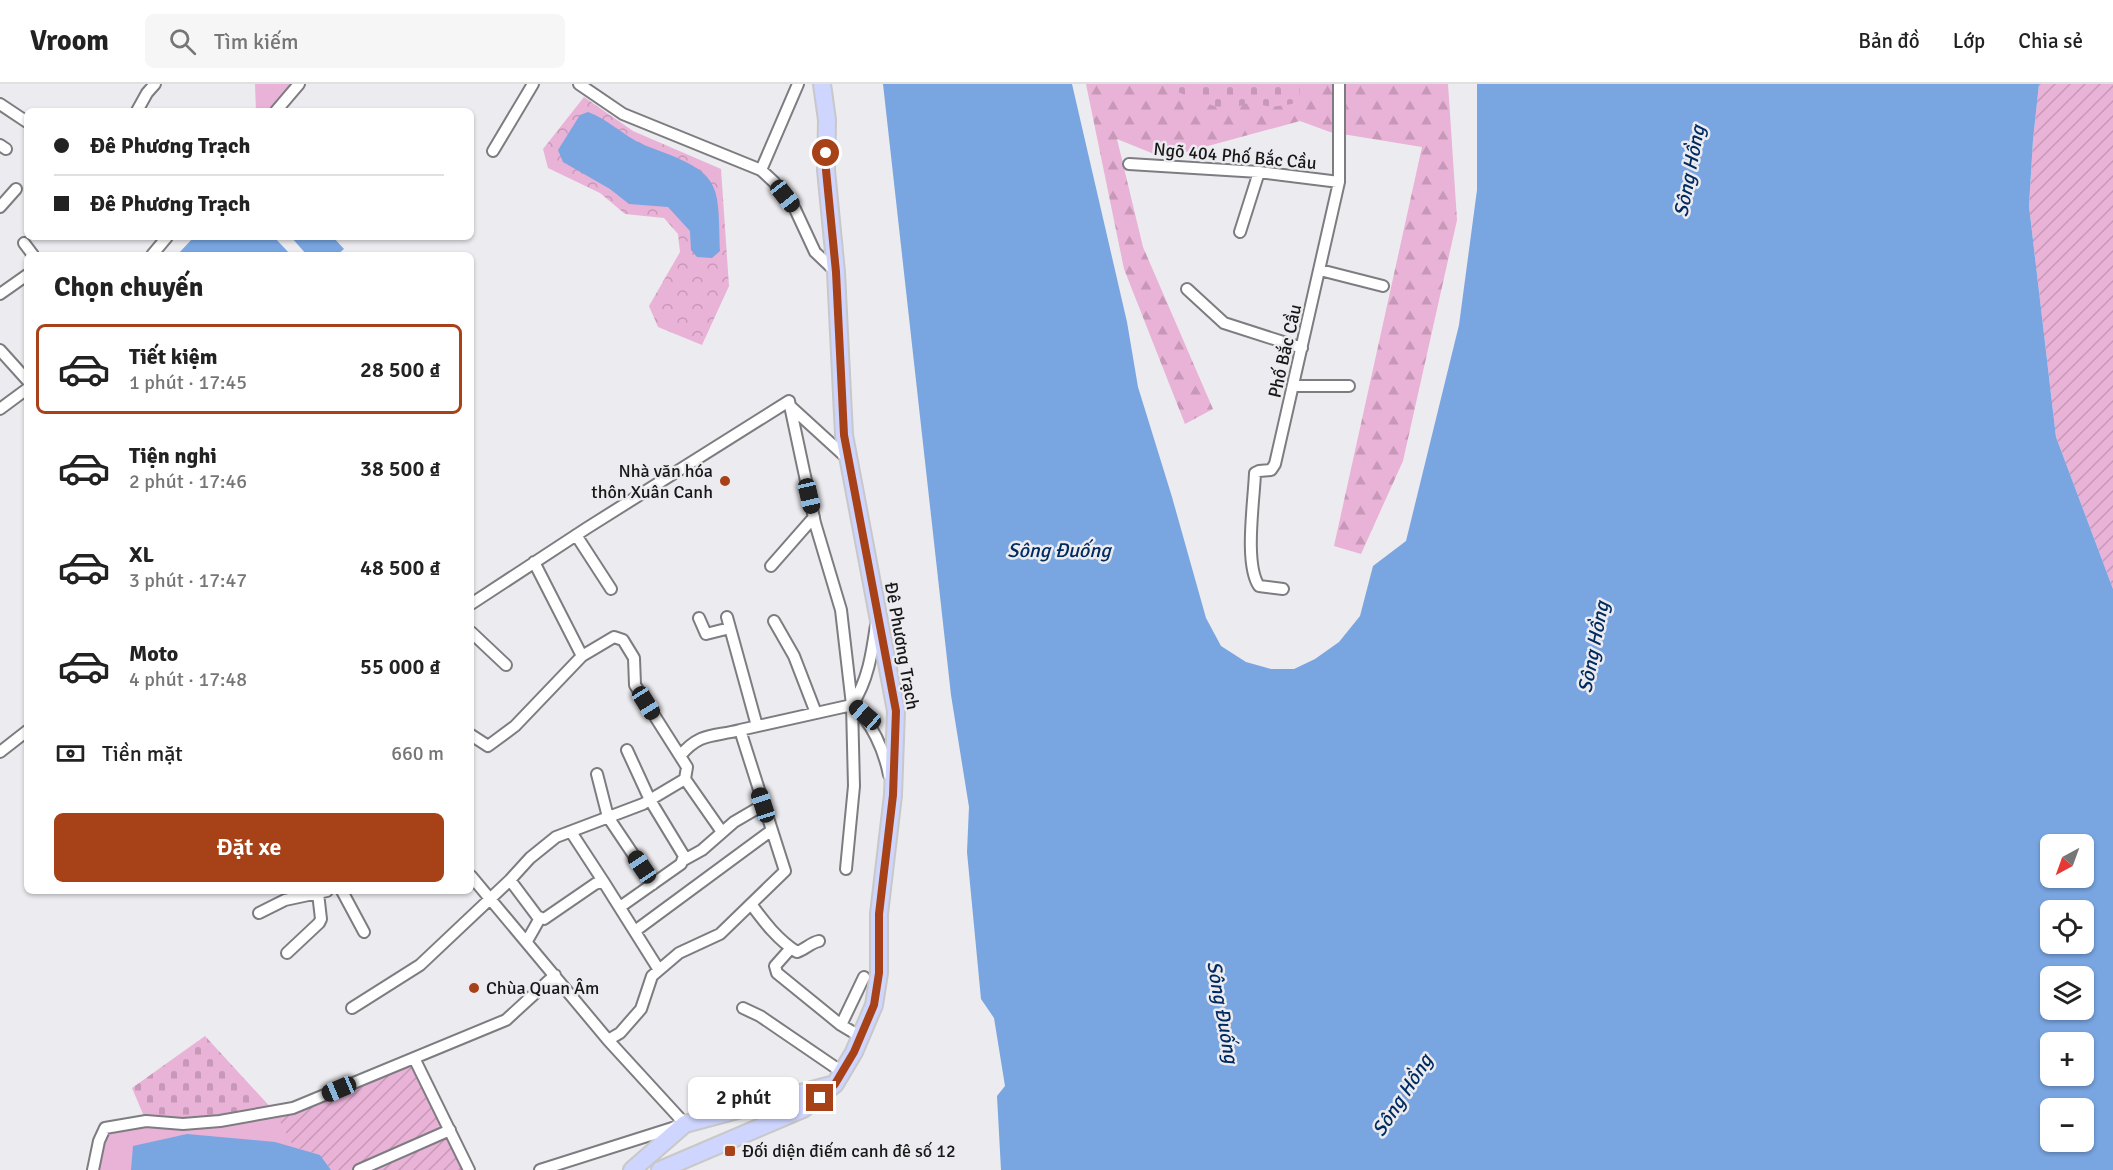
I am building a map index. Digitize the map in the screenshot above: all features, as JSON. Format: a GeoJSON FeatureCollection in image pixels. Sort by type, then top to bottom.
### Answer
{"type":"FeatureCollection","features":[{"type":"Feature","properties":{"kind":"main road","name":"Đê Phương Trạch"},"geometry":{"type":"LineString","coordinates":[[660,1170],[803,1109],[839,1078],[861,1037],[874,1005],[879,973],[879,914],[893,795],[896,711],[843,424],[836,272],[826,170],[827,120],[822,84]]}},
{"type":"Feature","properties":{"kind":"main road"},"geometry":{"type":"LineString","coordinates":[[632,1170],[685,1124],[839,1078]]}},
{"type":"Feature","properties":{"kind":"street"},"geometry":{"type":"LineString","coordinates":[[139,108],[155,84]]}},
{"type":"Feature","properties":{"kind":"street"},"geometry":{"type":"LineString","coordinates":[[279,108],[299,84]]}},
{"type":"Feature","properties":{"kind":"street"},"geometry":{"type":"LineString","coordinates":[[493,151],[533,84]]}},
{"type":"Feature","properties":{"kind":"street"},"geometry":{"type":"LineString","coordinates":[[579,84],[623,114],[761,170],[774,182],[795,209],[815,252],[836,272]]}},
{"type":"Feature","properties":{"kind":"street"},"geometry":{"type":"LineString","coordinates":[[761,170],[798,84]]}},
{"type":"Feature","properties":{"kind":"street","name":"Phố Bắc Cầu"},"geometry":{"type":"LineString","coordinates":[[1283,589],[1259,586],[1255,578],[1251,554],[1256,473],[1270,470],[1275,464],[1339,182],[1339,84]]}},
{"type":"Feature","properties":{"kind":"street"},"geometry":{"type":"LineString","coordinates":[[0,104],[24,120]]}},
{"type":"Feature","properties":{"kind":"street","name":"Ngõ 404 Phố Bắc Cầu"},"geometry":{"type":"LineString","coordinates":[[1129,164],[1259,172],[1339,182]]}},
{"type":"Feature","properties":{"kind":"street"},"geometry":{"type":"LineString","coordinates":[[1240,232],[1259,172]]}},
{"type":"Feature","properties":{"kind":"street"},"geometry":{"type":"LineString","coordinates":[[0,207],[16,189]]}},
{"type":"Feature","properties":{"kind":"street"},"geometry":{"type":"LineString","coordinates":[[154,252],[164,240]]}},
{"type":"Feature","properties":{"kind":"street"},"geometry":{"type":"LineString","coordinates":[[24,243],[31,252]]}},
{"type":"Feature","properties":{"kind":"street"},"geometry":{"type":"LineString","coordinates":[[1320,270],[1383,286]]}},
{"type":"Feature","properties":{"kind":"street"},"geometry":{"type":"LineString","coordinates":[[0,294],[24,277]]}},
{"type":"Feature","properties":{"kind":"street"},"geometry":{"type":"LineString","coordinates":[[1188,289],[1224,323],[1302,348]]}},
{"type":"Feature","properties":{"kind":"street"},"geometry":{"type":"LineString","coordinates":[[0,350],[24,377]]}},
{"type":"Feature","properties":{"kind":"street"},"geometry":{"type":"LineString","coordinates":[[1294,386],[1349,386]]}},
{"type":"Feature","properties":{"kind":"street"},"geometry":{"type":"LineString","coordinates":[[0,410],[24,391]]}},
{"type":"Feature","properties":{"kind":"street"},"geometry":{"type":"LineString","coordinates":[[474,602],[789,401],[814,517],[841,610],[852,705],[854,786],[846,868]]}},
{"type":"Feature","properties":{"kind":"street"},"geometry":{"type":"LineString","coordinates":[[791,407],[848,459]]}},
{"type":"Feature","properties":{"kind":"street"},"geometry":{"type":"LineString","coordinates":[[771,566],[814,517]]}},
{"type":"Feature","properties":{"kind":"street"},"geometry":{"type":"LineString","coordinates":[[576,535],[611,589]]}},
{"type":"Feature","properties":{"kind":"street"},"geometry":{"type":"LineString","coordinates":[[534,562],[582,656]]}},
{"type":"Feature","properties":{"kind":"street"},"geometry":{"type":"LineString","coordinates":[[680,756],[688,746],[704,737],[852,705],[860,694],[871,659],[877,614]]}},
{"type":"Feature","properties":{"kind":"street"},"geometry":{"type":"LineString","coordinates":[[699,618],[706,634],[729,623],[757,726]]}},
{"type":"Feature","properties":{"kind":"street"},"geometry":{"type":"LineString","coordinates":[[774,621],[795,656],[816,713]]}},
{"type":"Feature","properties":{"kind":"street"},"geometry":{"type":"LineString","coordinates":[[474,635],[506,665]]}},
{"type":"Feature","properties":{"kind":"street"},"geometry":{"type":"LineString","coordinates":[[474,738],[488,746],[515,726],[582,656],[614,637],[624,640],[634,658],[635,685],[687,767],[685,779],[723,832]]}},
{"type":"Feature","properties":{"kind":"street"},"geometry":{"type":"LineString","coordinates":[[852,705],[865,715],[878,742],[887,762],[893,795]]}},
{"type":"Feature","properties":{"kind":"street"},"geometry":{"type":"LineString","coordinates":[[608,1040],[620,1033],[641,1009],[652,976],[679,953],[720,934],[785,871],[740,730]]}},
{"type":"Feature","properties":{"kind":"street"},"geometry":{"type":"LineString","coordinates":[[0,752],[24,733]]}},
{"type":"Feature","properties":{"kind":"street"},"geometry":{"type":"LineString","coordinates":[[627,750],[650,800],[679,845],[684,860]]}},
{"type":"Feature","properties":{"kind":"street"},"geometry":{"type":"LineString","coordinates":[[597,774],[608,817],[653,884]]}},
{"type":"Feature","properties":{"kind":"street"},"geometry":{"type":"LineString","coordinates":[[352,1008],[420,965],[510,880],[530,858],[556,837],[650,800],[685,779]]}},
{"type":"Feature","properties":{"kind":"street"},"geometry":{"type":"LineString","coordinates":[[620,907],[684,860],[702,850],[734,822],[763,805]]}},
{"type":"Feature","properties":{"kind":"street"},"geometry":{"type":"LineString","coordinates":[[635,931],[772,830]]}},
{"type":"Feature","properties":{"kind":"street"},"geometry":{"type":"LineString","coordinates":[[571,832],[659,970]]}},
{"type":"Feature","properties":{"kind":"street"},"geometry":{"type":"LineString","coordinates":[[474,879],[608,1040],[685,1124],[540,1170]]}},
{"type":"Feature","properties":{"kind":"street"},"geometry":{"type":"LineString","coordinates":[[510,880],[540,918]]}},
{"type":"Feature","properties":{"kind":"street"},"geometry":{"type":"LineString","coordinates":[[527,941],[540,918],[544,918],[603,881]]}},
{"type":"Feature","properties":{"kind":"street"},"geometry":{"type":"LineString","coordinates":[[259,913],[297,894]]}},
{"type":"Feature","properties":{"kind":"street"},"geometry":{"type":"LineString","coordinates":[[287,952],[319,923],[323,894]]}},
{"type":"Feature","properties":{"kind":"street"},"geometry":{"type":"LineString","coordinates":[[344,894],[364,932]]}},
{"type":"Feature","properties":{"kind":"street"},"geometry":{"type":"LineString","coordinates":[[751,904],[768,927],[797,952],[819,941]]}},
{"type":"Feature","properties":{"kind":"street"},"geometry":{"type":"LineString","coordinates":[[791,948],[775,969],[841,1025],[861,1037]]}},
{"type":"Feature","properties":{"kind":"street"},"geometry":{"type":"LineString","coordinates":[[93,1170],[99,1141],[105,1128],[147,1121],[183,1124],[294,1108],[506,1020],[555,975]]}},
{"type":"Feature","properties":{"kind":"street"},"geometry":{"type":"LineString","coordinates":[[841,1025],[864,977]]}},
{"type":"Feature","properties":{"kind":"street"},"geometry":{"type":"LineString","coordinates":[[743,1008],[760,1016],[839,1078]]}},
{"type":"Feature","properties":{"kind":"street"},"geometry":{"type":"LineString","coordinates":[[414,1058],[469,1170]]}},
{"type":"Feature","properties":{"kind":"street"},"geometry":{"type":"LineString","coordinates":[[359,1170],[450,1130]]}},
{"type":"Feature","properties":{"kind":"green space"},"geometry":{"type":"Polygon","coordinates":[[[255,84],[299,84],[279,108],[256,108],[255,84]]]}},
{"type":"Feature","properties":{"kind":"green space"},"geometry":{"type":"Polygon","coordinates":[[[1086,84],[1448,84],[1457,220],[1403,461],[1361,554],[1334,546],[1422,147],[1330,132],[1300,121],[1164,158],[1117,139],[1143,247],[1213,409],[1185,424],[1124,269],[1086,84]]]}},
{"type":"Feature","properties":{"kind":"green space"},"geometry":{"type":"Polygon","coordinates":[[[1179,84],[1300,84],[1299,98],[1292,104],[1271,107],[1250,102],[1227,111],[1175,91],[1179,84]]]}},
{"type":"Feature","properties":{"kind":"green space"},"geometry":{"type":"Polygon","coordinates":[[[2039,84],[2113,84],[2113,589],[2056,437],[2029,206],[2039,84]]]}},
{"type":"Feature","properties":{"kind":"green space"},"geometry":{"type":"Polygon","coordinates":[[[584,97],[633,131],[721,169],[729,286],[702,345],[658,327],[649,306],[680,252],[678,234],[664,218],[625,214],[600,193],[548,168],[543,149],[584,97]]]}},
{"type":"Feature","properties":{"kind":"green space"},"geometry":{"type":"Polygon","coordinates":[[[205,1036],[274,1111],[220,1121],[146,1121],[132,1088],[205,1036]]]}},
{"type":"Feature","properties":{"kind":"green space"},"geometry":{"type":"Polygon","coordinates":[[[414,1058],[469,1170],[331,1170],[320,1155],[294,1147],[274,1111],[414,1058]]]}},
{"type":"Feature","properties":{"kind":"green space"},"geometry":{"type":"Polygon","coordinates":[[[274,1111],[320,1155],[331,1170],[92,1170],[105,1128],[274,1111]]]}},
{"type":"Feature","properties":{"kind":"water"},"geometry":{"type":"Polygon","coordinates":[[[883,84],[1072,84],[1127,322],[1138,387],[1206,618],[1221,646],[1246,662],[1271,669],[1294,669],[1315,659],[1339,642],[1360,616],[1373,566],[1406,541],[1459,325],[1477,190],[1477,84],[2039,84],[2029,206],[2056,437],[2113,589],[2113,1170],[1001,1170],[997,1096],[1005,1086],[994,1018],[981,999],[967,852],[969,807],[951,695],[883,84]]]}},
{"type":"Feature","properties":{"kind":"water"},"geometry":{"type":"Polygon","coordinates":[[[588,112],[636,141],[692,165],[702,172],[710,181],[717,197],[720,251],[712,258],[697,257],[691,250],[690,231],[668,207],[629,204],[610,189],[563,162],[558,150],[580,115],[588,112]]]}},
{"type":"Feature","properties":{"kind":"water"},"geometry":{"type":"Polygon","coordinates":[[[191,240],[277,240],[288,252],[180,252],[191,240]]]}},
{"type":"Feature","properties":{"kind":"water"},"geometry":{"type":"Polygon","coordinates":[[[294,240],[336,240],[344,249],[340,252],[304,252],[294,240]]]}},
{"type":"Feature","properties":{"kind":"water"},"geometry":{"type":"Polygon","coordinates":[[[187,1134],[275,1142],[320,1155],[331,1170],[131,1170],[133,1146],[187,1134]]]}},
{"type":"Feature","properties":{"kind":"place","name":"Nhà văn hóa thôn Xuân Canh"},"geometry":{"type":"Point","coordinates":[725,481]}},
{"type":"Feature","properties":{"kind":"place","name":"Chùa Quan Âm"},"geometry":{"type":"Point","coordinates":[474,988]}},
{"type":"Feature","properties":{"kind":"place","name":"Đối diện điếm canh đê số 12"},"geometry":{"type":"Point","coordinates":[730,1151]}},
{"type":"Feature","properties":{"kind":"route"},"geometry":{"type":"LineString","coordinates":[[820,1098],[835,1084],[854,1052],[874,1005],[879,973],[879,914],[893,795],[896,711],[844,435],[836,272],[826,153]]}},
{"type":"Feature","properties":{"kind":"water label","name":"Sông Hồng"},"geometry":{"type":"Point","coordinates":[1689,171]}},
{"type":"Feature","properties":{"kind":"water label","name":"Sông Đuống"},"geometry":{"type":"Point","coordinates":[1059,550]}},
{"type":"Feature","properties":{"kind":"water label","name":"Sông Hồng"},"geometry":{"type":"Point","coordinates":[1593,647]}},
{"type":"Feature","properties":{"kind":"water label","name":"Sông Đuống"},"geometry":{"type":"Point","coordinates":[1223,1012]}},
{"type":"Feature","properties":{"kind":"water label","name":"Sông Hồng"},"geometry":{"type":"Point","coordinates":[1402,1095]}}]}
